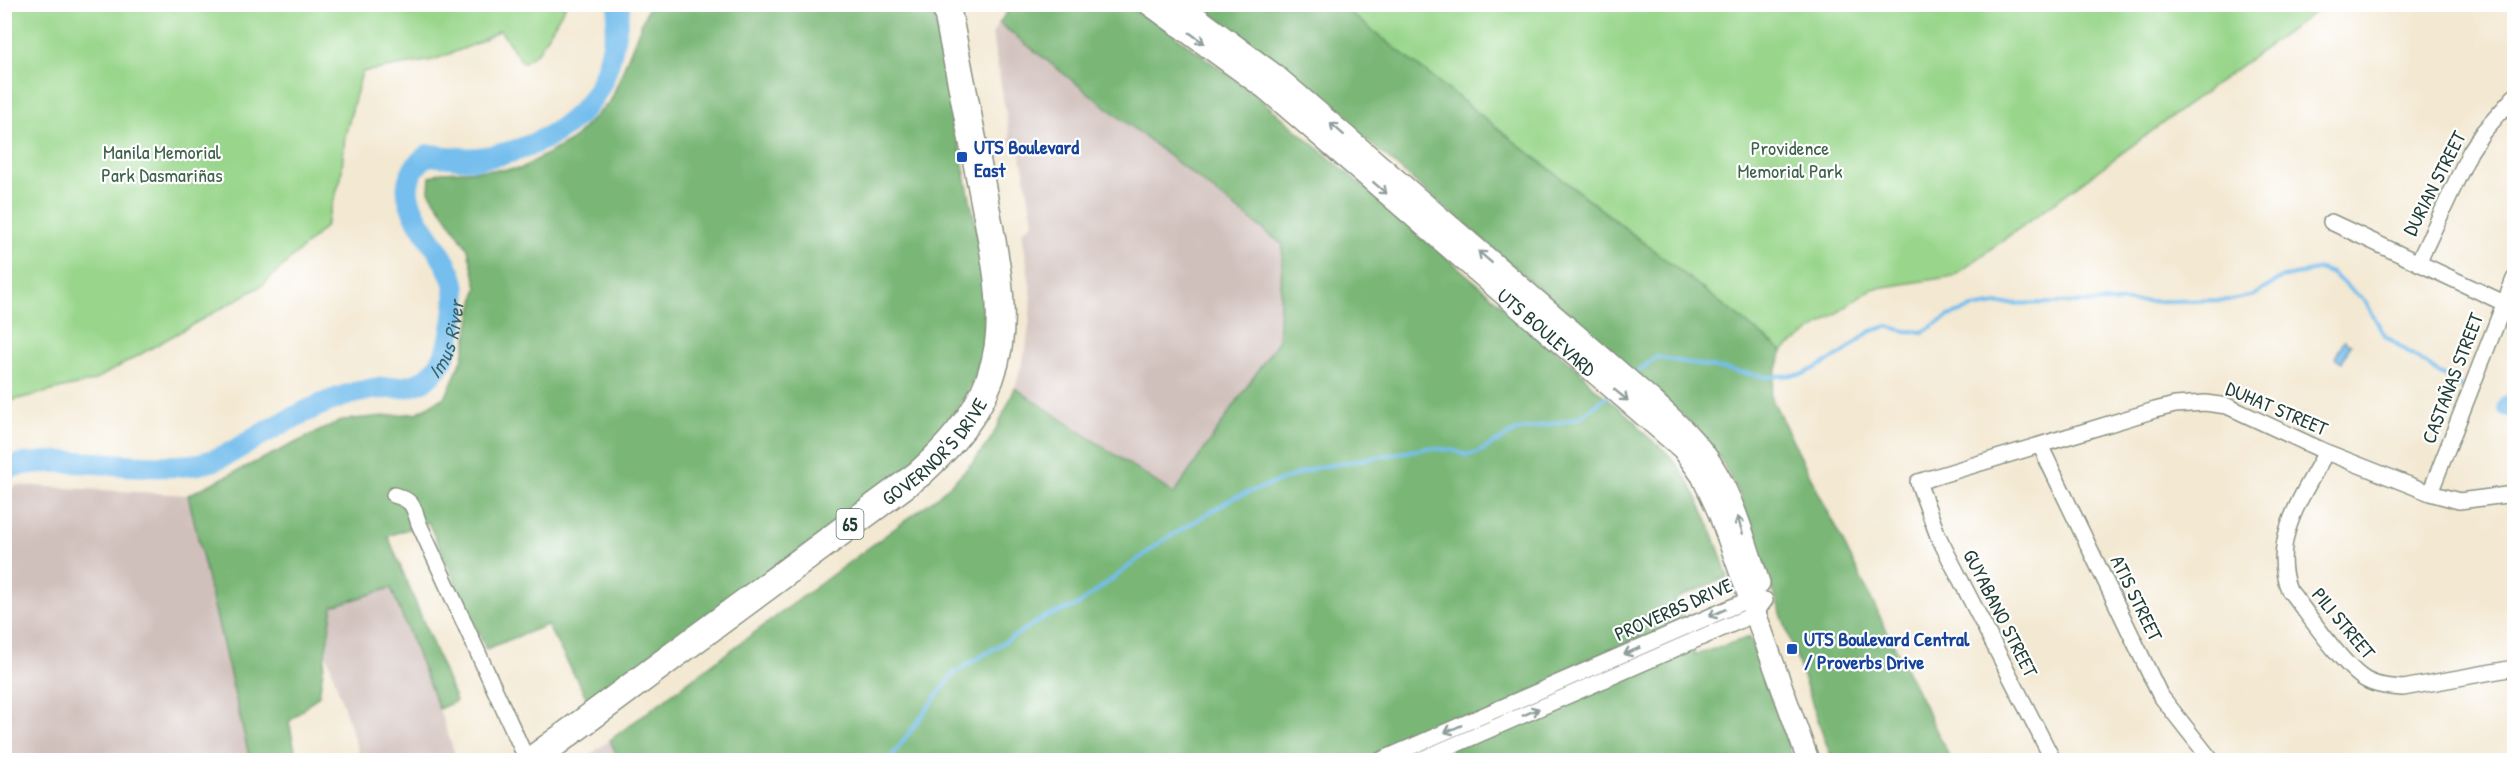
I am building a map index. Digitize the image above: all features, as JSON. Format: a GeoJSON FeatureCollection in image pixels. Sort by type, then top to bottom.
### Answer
{"type":"FeatureCollection","features":[{"type":"Feature","properties":{"kind":"highway","name":"GOVERNOR'S DRIVE"},"geometry":{"type":"LineString","coordinates":[[531,760],[919,474],[954,438],[980,402],[999,345],[1001,295],[946,4]]}},
{"type":"Feature","properties":{"kind":"highway","name":"GOVERNOR'S DRIVE"},"geometry":{"type":"LineString","coordinates":[[560,760],[931,487],[952,469],[969,449],[994,410],[1015,348],[1017,292],[964,4]]}},
{"type":"Feature","properties":{"kind":"main road","name":"UTS BOULEVARD"},"geometry":{"type":"LineString","coordinates":[[1149,4],[1266,89],[1648,407],[1692,439],[1715,469],[1733,504],[1757,604],[1808,760]]}},
{"type":"Feature","properties":{"kind":"main road","name":"UTS BOULEVARD"},"geometry":{"type":"LineString","coordinates":[[1179,4],[1276,76],[1603,370]]}},
{"type":"Feature","properties":{"kind":"main road","name":"UTS BOULEVARD"},"geometry":{"type":"LineString","coordinates":[[1757,604],[1822,760]]}},
{"type":"Feature","properties":{"kind":"street","name":"DURIAN STREET"},"geometry":{"type":"LineString","coordinates":[[2418,263],[2470,152],[2483,132],[2514,97]]}},
{"type":"Feature","properties":{"kind":"street"},"geometry":{"type":"LineString","coordinates":[[2331,222],[2504,303]]}},
{"type":"Feature","properties":{"kind":"street","name":"CASTAÑAS STREET"},"geometry":{"type":"LineString","coordinates":[[2430,493],[2514,279]]}},
{"type":"Feature","properties":{"kind":"street","name":"DUHAT STREET"},"geometry":{"type":"LineString","coordinates":[[1918,482],[2155,410],[2175,405],[2205,403],[2227,406],[2326,452],[2430,493],[2459,501],[2514,494]]}},
{"type":"Feature","properties":{"kind":"street","name":"ATIS STREET"},"geometry":{"type":"LineString","coordinates":[[2040,445],[2160,695],[2211,760]]}},
{"type":"Feature","properties":{"kind":"street","name":"PILI STREET"},"geometry":{"type":"LineString","coordinates":[[2326,452],[2285,531],[2282,555],[2283,576],[2289,590],[2347,663],[2365,680],[2386,687],[2403,688],[2514,669]]}},
{"type":"Feature","properties":{"kind":"street","name":"GUYABANO STREET"},"geometry":{"type":"LineString","coordinates":[[1918,482],[1938,536],[2053,760]]}},
{"type":"Feature","properties":{"kind":"street"},"geometry":{"type":"LineString","coordinates":[[394,495],[408,499],[413,506],[419,524],[526,760]]}},
{"type":"Feature","properties":{"kind":"street","name":"PROVERBS DRIVE"},"geometry":{"type":"LineString","coordinates":[[1381,760],[1757,604]]}},
{"type":"Feature","properties":{"kind":"street","name":"PROVERBS DRIVE"},"geometry":{"type":"LineString","coordinates":[[1420,760],[1757,604]]}},
{"type":"Feature","properties":{"kind":"shaded area"},"geometry":{"type":"Polygon","coordinates":[[[999,23],[1283,245],[1278,341],[1175,494],[1015,388],[1026,349],[1030,318],[1031,292],[1022,232],[1033,222],[1020,150],[1011,143],[992,34],[999,23]]]}},
{"type":"Feature","properties":{"kind":"shaded area"},"geometry":{"type":"Polygon","coordinates":[[[16,485],[188,495],[250,760],[5,760],[5,492],[16,485]]]}},
{"type":"Feature","properties":{"kind":"shaded area"},"geometry":{"type":"Polygon","coordinates":[[[391,588],[457,760],[361,760],[327,655],[333,606],[391,588]]]}},
{"type":"Feature","properties":{"kind":"shaded area"},"geometry":{"type":"Polygon","coordinates":[[[610,740],[619,760],[583,760],[610,740]]]}},
{"type":"Feature","properties":{"kind":"green space"},"geometry":{"type":"Polygon","coordinates":[[[1122,4],[1165,28],[1258,97],[1582,373],[1591,385],[1636,422],[1643,432],[1668,453],[1698,500],[1712,530],[1728,577],[1675,599],[1695,655],[1750,637],[1793,760],[619,760],[610,740],[953,483],[975,460],[993,435],[1015,388],[1174,494],[1278,341],[1283,245],[999,23],[1013,5],[1122,4]]]}},
{"type":"Feature","properties":{"kind":"green space","name":"Manila Memorial Park Dasmariñas"},"geometry":{"type":"Polygon","coordinates":[[[4,5],[566,5],[538,52],[523,63],[500,30],[473,45],[433,60],[362,72],[345,136],[341,178],[325,227],[263,285],[93,381],[5,402],[4,5]]]}},
{"type":"Feature","properties":{"kind":"green space"},"geometry":{"type":"Polygon","coordinates":[[[649,5],[932,5],[984,272],[986,323],[983,349],[971,386],[940,433],[911,465],[593,709],[547,625],[486,649],[428,522],[388,536],[456,701],[439,709],[391,588],[333,606],[319,695],[289,722],[297,760],[250,760],[188,495],[342,420],[417,413],[446,396],[463,357],[477,287],[468,249],[429,191],[430,177],[441,172],[520,169],[572,140],[611,100],[649,5]]]}},
{"type":"Feature","properties":{"kind":"green space"},"geometry":{"type":"Polygon","coordinates":[[[1196,5],[1340,5],[1782,351],[1770,395],[1951,760],[1832,760],[1741,498],[1720,458],[1699,431],[1659,393],[1614,357],[1606,346],[1283,68],[1196,5]]]}},
{"type":"Feature","properties":{"kind":"green space","name":"Providence Memorial Park"},"geometry":{"type":"Polygon","coordinates":[[[1340,5],[2324,5],[1954,276],[1872,289],[1782,351],[1340,5]]]}},
{"type":"Feature","properties":{"kind":"water"},"geometry":{"type":"Polygon","coordinates":[[[2344,340],[2351,344],[2342,362],[2335,358],[2344,340]]]}},
{"type":"Feature","properties":{"kind":"waterway","name":"Imus River"},"geometry":{"type":"LineString","coordinates":[[4,469],[21,464],[49,462],[143,466],[199,464],[225,456],[314,407],[355,393],[414,385],[428,378],[443,359],[449,344],[455,311],[455,292],[446,264],[416,217],[409,201],[408,185],[413,170],[428,155],[473,158],[513,151],[547,137],[576,117],[598,89],[607,69],[620,4]]}},
{"type":"Feature","properties":{"kind":"waterway"},"geometry":{"type":"LineString","coordinates":[[1633,375],[1656,357],[1767,377],[1804,374],[1842,354],[1869,332],[1887,326],[1905,331],[1923,332],[1949,316],[1972,308],[1997,304],[2231,300],[2254,295],[2282,278],[2320,269],[2331,273],[2365,301],[2385,336],[2460,387]]}},
{"type":"Feature","properties":{"kind":"waterway"},"geometry":{"type":"LineString","coordinates":[[889,760],[954,673],[1045,617],[1078,605],[1161,542],[1233,498],[1315,468],[1428,448],[1452,450],[1466,455],[1477,453],[1516,431],[1579,418],[1609,395]]}},
{"type":"Feature","properties":{"kind":"waterway"},"geometry":{"type":"LineString","coordinates":[[2508,406],[2514,404]]}},
{"type":"Feature","properties":{"kind":"place","name":"UTS Boulevard East"},"geometry":{"type":"Point","coordinates":[962,157]}},
{"type":"Feature","properties":{"kind":"place","name":"UTS Boulevard Central / Proverbs Drive"},"geometry":{"type":"Point","coordinates":[1792,649]}}]}
